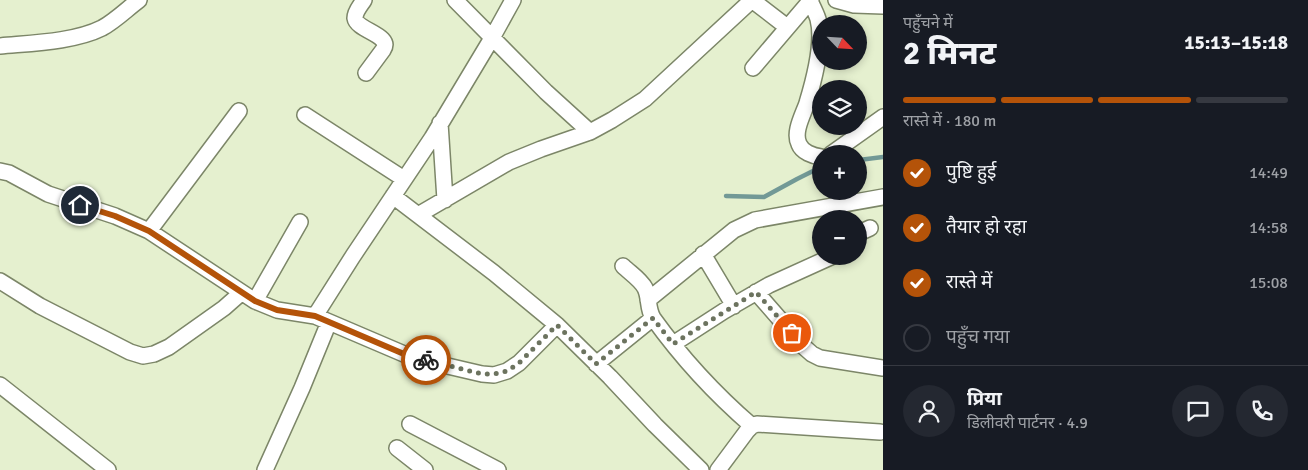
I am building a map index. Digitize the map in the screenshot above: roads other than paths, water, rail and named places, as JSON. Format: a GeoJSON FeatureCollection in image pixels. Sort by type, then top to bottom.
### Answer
{"type":"FeatureCollection","features":[{"type":"Feature","properties":{"kind":"street"},"geometry":{"type":"LineString","coordinates":[[0,46],[73,38],[90,34],[104,27],[139,0]]}},
{"type":"Feature","properties":{"kind":"street"},"geometry":{"type":"LineString","coordinates":[[364,0],[357,10],[356,20],[386,43],[384,50],[366,73]]}},
{"type":"Feature","properties":{"kind":"street"},"geometry":{"type":"LineString","coordinates":[[455,0],[546,92],[590,132]]}},
{"type":"Feature","properties":{"kind":"street"},"geometry":{"type":"LineString","coordinates":[[315,316],[440,123],[513,0]]}},
{"type":"Feature","properties":{"kind":"street"},"geometry":{"type":"LineString","coordinates":[[418,215],[509,162],[590,132],[645,99],[752,0],[787,27]]}},
{"type":"Feature","properties":{"kind":"street"},"geometry":{"type":"LineString","coordinates":[[836,0],[854,5],[883,6]]}},
{"type":"Feature","properties":{"kind":"street"},"geometry":{"type":"LineString","coordinates":[[754,68],[811,1],[818,20],[820,34],[819,53],[798,136],[799,144],[803,150],[812,155]]}},
{"type":"Feature","properties":{"kind":"street"},"geometry":{"type":"LineString","coordinates":[[149,231],[238,112]]}},
{"type":"Feature","properties":{"kind":"street"},"geometry":{"type":"LineString","coordinates":[[306,115],[404,179]]}},
{"type":"Feature","properties":{"kind":"street"},"geometry":{"type":"LineString","coordinates":[[844,145],[883,117]]}},
{"type":"Feature","properties":{"kind":"street"},"geometry":{"type":"LineString","coordinates":[[440,123],[445,200]]}},
{"type":"Feature","properties":{"kind":"street"},"geometry":{"type":"LineString","coordinates":[[0,171],[9,173],[67,202],[115,216],[149,231],[255,301],[277,310],[315,316],[404,354],[447,366],[482,374],[507,371],[519,363],[557,325]]}},
{"type":"Feature","properties":{"kind":"street"},"geometry":{"type":"LineString","coordinates":[[392,196],[494,273],[557,325],[655,426],[701,470]]}},
{"type":"Feature","properties":{"kind":"street"},"geometry":{"type":"LineString","coordinates":[[648,300],[734,230],[755,220],[883,197]]}},
{"type":"Feature","properties":{"kind":"street"},"geometry":{"type":"LineString","coordinates":[[255,301],[300,222]]}},
{"type":"Feature","properties":{"kind":"street"},"geometry":{"type":"LineString","coordinates":[[703,254],[734,306]]}},
{"type":"Feature","properties":{"kind":"street"},"geometry":{"type":"LineString","coordinates":[[673,344],[756,292],[813,265]]}},
{"type":"Feature","properties":{"kind":"street"},"geometry":{"type":"LineString","coordinates":[[623,266],[645,288],[648,308],[653,318],[673,344],[736,412],[752,426]]}},
{"type":"Feature","properties":{"kind":"street"},"geometry":{"type":"LineString","coordinates":[[0,281],[40,306],[130,352],[143,356],[154,354],[169,347],[224,308],[241,293]]}},
{"type":"Feature","properties":{"kind":"street"},"geometry":{"type":"LineString","coordinates":[[756,292],[812,354],[820,358],[883,368]]}},
{"type":"Feature","properties":{"kind":"street"},"geometry":{"type":"LineString","coordinates":[[596,364],[653,318]]}},
{"type":"Feature","properties":{"kind":"street"},"geometry":{"type":"LineString","coordinates":[[265,470],[329,322]]}},
{"type":"Feature","properties":{"kind":"street"},"geometry":{"type":"LineString","coordinates":[[0,385],[108,470]]}},
{"type":"Feature","properties":{"kind":"street"},"geometry":{"type":"LineString","coordinates":[[410,424],[498,470]]}},
{"type":"Feature","properties":{"kind":"street"},"geometry":{"type":"LineString","coordinates":[[718,470],[752,426],[757,424],[880,432]]}},
{"type":"Feature","properties":{"kind":"street"},"geometry":{"type":"LineString","coordinates":[[397,448],[426,470]]}},
{"type":"Feature","properties":{"kind":"waterway"},"geometry":{"type":"LineString","coordinates":[[867,159],[883,157]]}},
{"type":"Feature","properties":{"kind":"waterway"},"geometry":{"type":"LineString","coordinates":[[726,196],[764,197],[812,172]]}}]}
